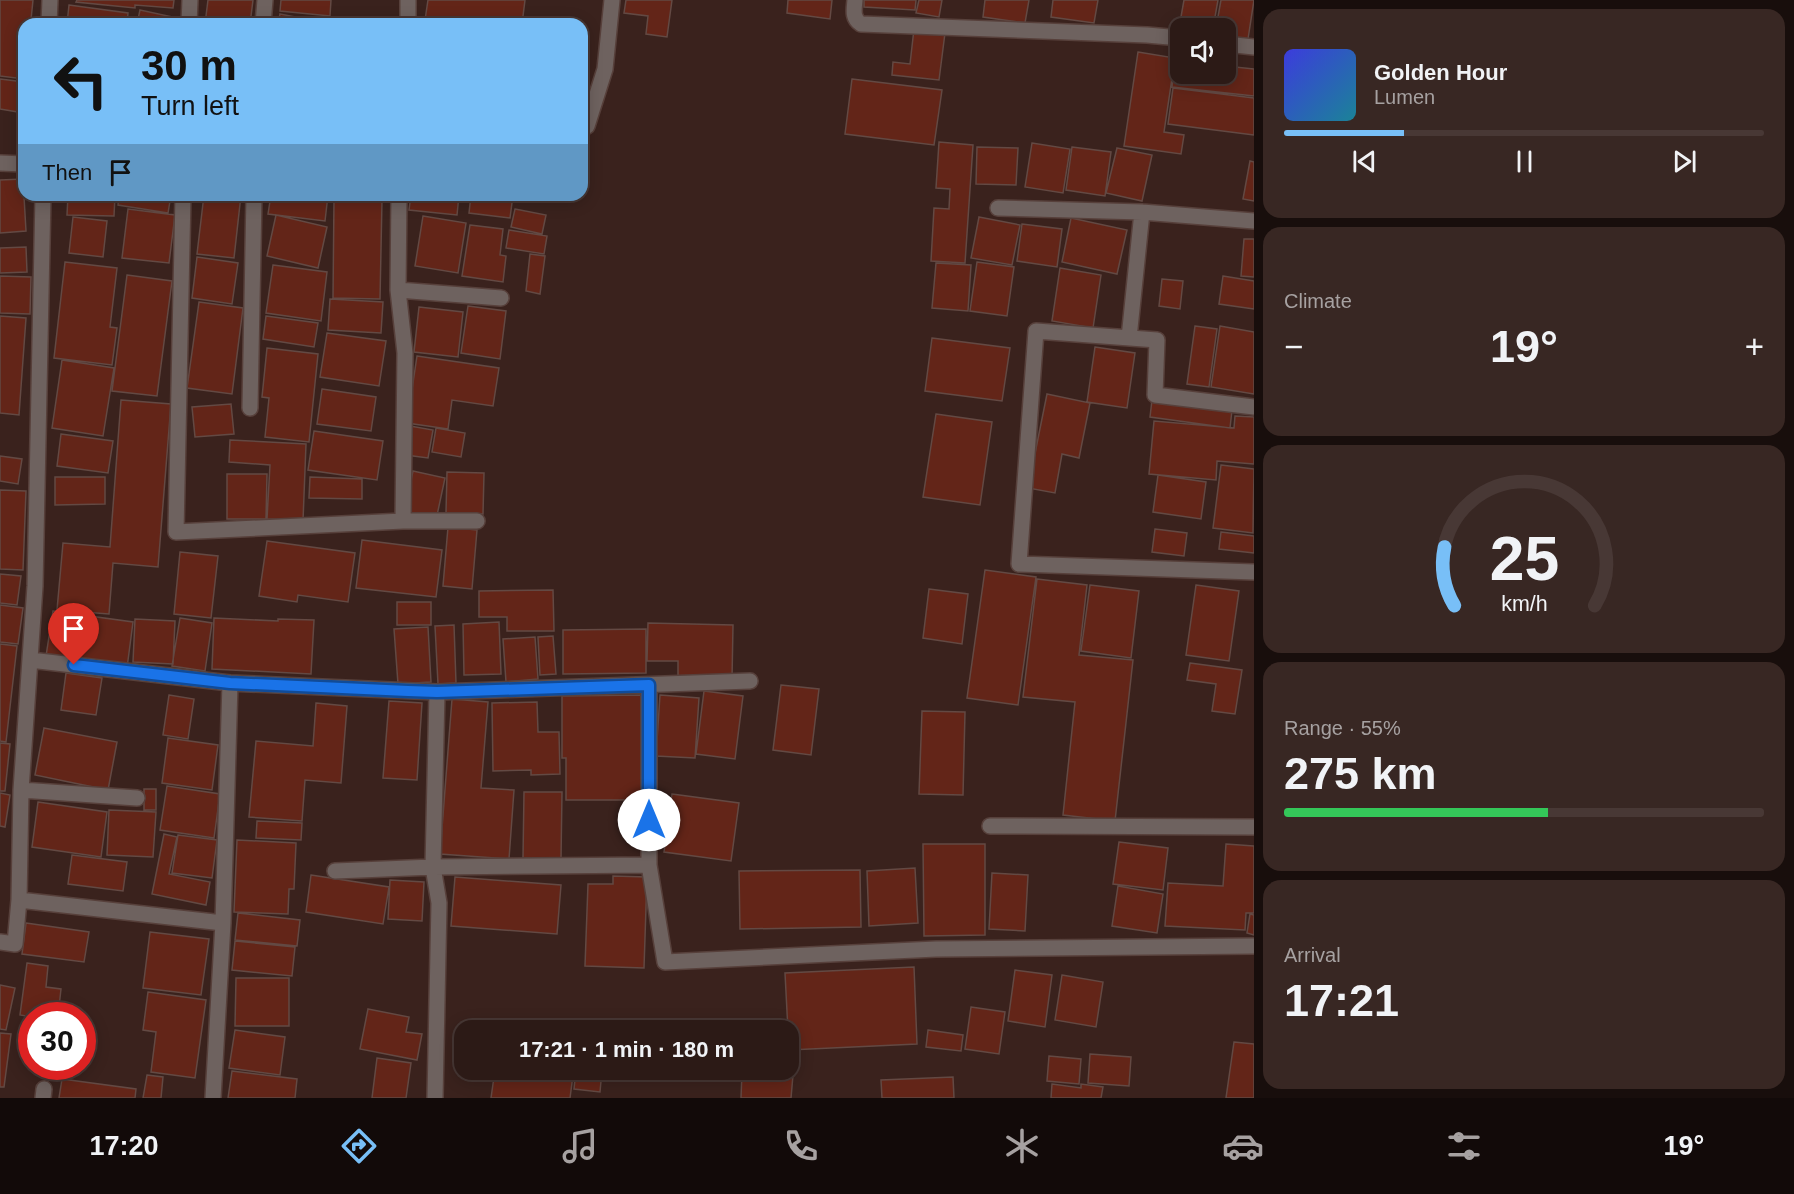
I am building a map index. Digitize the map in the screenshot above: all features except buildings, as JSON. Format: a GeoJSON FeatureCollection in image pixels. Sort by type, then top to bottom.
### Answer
{"type":"FeatureCollection","features":[{"type":"Feature","properties":{"kind":"street"},"geometry":{"type":"LineString","coordinates":[[49,18],[50,0]]}},
{"type":"Feature","properties":{"kind":"street"},"geometry":{"type":"LineString","coordinates":[[189,18],[190,0]]}},
{"type":"Feature","properties":{"kind":"street"},"geometry":{"type":"LineString","coordinates":[[264,18],[265,0]]}},
{"type":"Feature","properties":{"kind":"street"},"geometry":{"type":"LineString","coordinates":[[408,0],[408,18]]}},
{"type":"Feature","properties":{"kind":"street"},"geometry":{"type":"LineString","coordinates":[[588,123],[605,69],[612,0]]}},
{"type":"Feature","properties":{"kind":"street"},"geometry":{"type":"LineString","coordinates":[[855,0],[854,15],[856,21],[861,24],[1170,37]]}},
{"type":"Feature","properties":{"kind":"street"},"geometry":{"type":"LineString","coordinates":[[1236,45],[1254,47]]}},
{"type":"Feature","properties":{"kind":"street"},"geometry":{"type":"LineString","coordinates":[[0,163],[18,164]]}},
{"type":"Feature","properties":{"kind":"street"},"geometry":{"type":"LineString","coordinates":[[0,942],[15,944],[19,900],[21,790],[36,586],[43,201]]}},
{"type":"Feature","properties":{"kind":"street"},"geometry":{"type":"LineString","coordinates":[[183,201],[176,532],[403,521],[477,521]]}},
{"type":"Feature","properties":{"kind":"street"},"geometry":{"type":"LineString","coordinates":[[250,408],[254,201]]}},
{"type":"Feature","properties":{"kind":"street"},"geometry":{"type":"LineString","coordinates":[[399,201],[398,290],[405,353],[403,521]]}},
{"type":"Feature","properties":{"kind":"street"},"geometry":{"type":"LineString","coordinates":[[998,208],[1142,213],[1254,221]]}},
{"type":"Feature","properties":{"kind":"street"},"geometry":{"type":"LineString","coordinates":[[1129,338],[1142,213]]}},
{"type":"Feature","properties":{"kind":"street"},"geometry":{"type":"LineString","coordinates":[[398,290],[501,298]]}},
{"type":"Feature","properties":{"kind":"street"},"geometry":{"type":"LineString","coordinates":[[1254,407],[1155,395],[1157,340],[1036,330],[1019,564],[1254,572]]}},
{"type":"Feature","properties":{"kind":"street"},"geometry":{"type":"LineString","coordinates":[[30,660],[230,683],[437,692],[750,681]]}},
{"type":"Feature","properties":{"kind":"street"},"geometry":{"type":"LineString","coordinates":[[213,1098],[223,923],[230,683]]}},
{"type":"Feature","properties":{"kind":"street"},"geometry":{"type":"LineString","coordinates":[[649,685],[649,865],[665,962],[936,949],[1254,946]]}},
{"type":"Feature","properties":{"kind":"street"},"geometry":{"type":"LineString","coordinates":[[435,1098],[439,903],[433,867],[437,692]]}},
{"type":"Feature","properties":{"kind":"street"},"geometry":{"type":"LineString","coordinates":[[21,790],[136,798]]}},
{"type":"Feature","properties":{"kind":"street"},"geometry":{"type":"LineString","coordinates":[[990,826],[1254,826]]}},
{"type":"Feature","properties":{"kind":"street"},"geometry":{"type":"LineString","coordinates":[[335,871],[433,867],[649,865]]}},
{"type":"Feature","properties":{"kind":"street"},"geometry":{"type":"LineString","coordinates":[[19,900],[223,923]]}},
{"type":"Feature","properties":{"kind":"route"},"geometry":{"type":"LineString","coordinates":[[74,665],[230,683],[408,691],[649,685],[649,820]]}}]}
